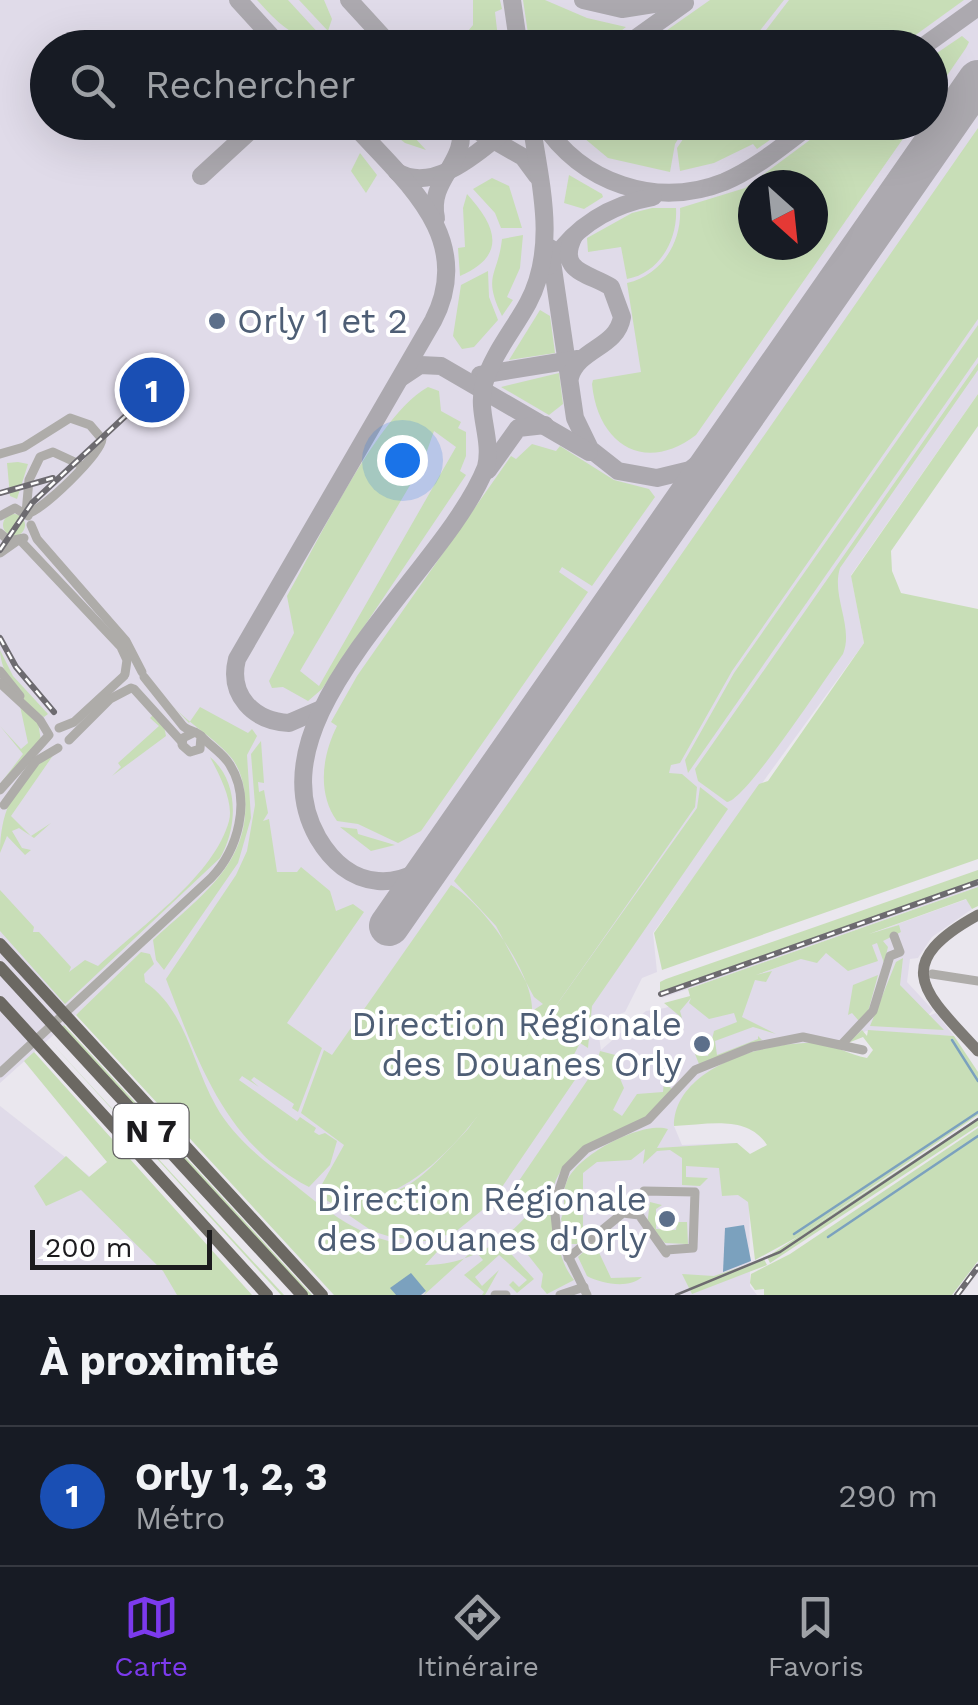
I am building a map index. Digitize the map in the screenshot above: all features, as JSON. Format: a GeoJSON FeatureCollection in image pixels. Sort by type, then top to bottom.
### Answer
{"type":"FeatureCollection","features":[{"type":"Feature","properties":{"kind":"highway"},"geometry":{"type":"LineString","coordinates":[[0,944],[322,1295]]}},
{"type":"Feature","properties":{"kind":"highway"},"geometry":{"type":"LineString","coordinates":[[0,956],[92,1051],[99,1052]]}},
{"type":"Feature","properties":{"kind":"highway","name":"N 7"},"geometry":{"type":"LineString","coordinates":[[0,966],[302,1295]]}},
{"type":"Feature","properties":{"kind":"highway","name":"N 7"},"geometry":{"type":"LineString","coordinates":[[0,978],[292,1295]]}},
{"type":"Feature","properties":{"kind":"highway"},"geometry":{"type":"LineString","coordinates":[[0,994],[59,1068]]}},
{"type":"Feature","properties":{"kind":"highway"},"geometry":{"type":"LineString","coordinates":[[0,1002],[271,1295]]}},
{"type":"Feature","properties":{"kind":"highway"},"geometry":{"type":"LineString","coordinates":[[256,1223],[260,1234],[314,1295]]}},
{"type":"Feature","properties":{"kind":"highway"},"geometry":{"type":"LineString","coordinates":[[228,1252],[230,1263],[257,1295]]}},
{"type":"Feature","properties":{"kind":"main road"},"geometry":{"type":"LineString","coordinates":[[978,915],[936,945],[924,964],[928,995],[978,1051]]}},
{"type":"Feature","properties":{"kind":"street"},"geometry":{"type":"LineString","coordinates":[[0,454],[24,447],[63,419],[78,419],[93,428],[103,445],[28,517],[18,541],[0,553]]}},
{"type":"Feature","properties":{"kind":"street"},"geometry":{"type":"LineString","coordinates":[[0,1073],[217,872],[238,828],[240,798],[236,775],[226,759],[164,704],[126,641],[33,534],[28,517],[30,480],[42,454],[68,456],[79,464]]}},
{"type":"Feature","properties":{"kind":"street"},"geometry":{"type":"LineString","coordinates":[[2,509],[28,517]]}},
{"type":"Feature","properties":{"kind":"street"},"geometry":{"type":"LineString","coordinates":[[0,533],[18,541],[121,647],[127,660],[125,675],[133,688],[187,751],[214,755],[228,771],[238,828]]}},
{"type":"Feature","properties":{"kind":"street"},"geometry":{"type":"LineString","coordinates":[[1,801],[55,730],[74,722],[134,668],[143,674]]}},
{"type":"Feature","properties":{"kind":"street"},"geometry":{"type":"LineString","coordinates":[[0,671],[4,682],[36,716],[55,730],[67,732],[69,740]]}},
{"type":"Feature","properties":{"kind":"street"},"geometry":{"type":"LineString","coordinates":[[1,801],[36,761],[69,740],[110,698],[133,688],[143,674]]}},
{"type":"Feature","properties":{"kind":"street"},"geometry":{"type":"LineString","coordinates":[[55,730],[58,748]]}},
{"type":"Feature","properties":{"kind":"street"},"geometry":{"type":"LineString","coordinates":[[182,742],[185,735],[198,734]]}},
{"type":"Feature","properties":{"kind":"street"},"geometry":{"type":"LineString","coordinates":[[198,734],[198,751]]}},
{"type":"Feature","properties":{"kind":"street"},"geometry":{"type":"LineString","coordinates":[[842,1044],[873,1010],[890,956],[900,952],[894,936]]}},
{"type":"Feature","properties":{"kind":"street"},"geometry":{"type":"LineString","coordinates":[[932,974],[978,981]]}},
{"type":"Feature","properties":{"kind":"street"},"geometry":{"type":"LineString","coordinates":[[560,1295],[585,1291],[557,1233],[554,1205],[566,1170],[586,1149],[648,1120],[689,1074],[722,1058],[780,1038],[811,1037],[864,1050]]}},
{"type":"Feature","properties":{"kind":"street"},"geometry":{"type":"LineString","coordinates":[[644,1191],[695,1192],[693,1248],[666,1252],[639,1215],[644,1191]]}},
{"type":"Feature","properties":{"kind":"street"},"geometry":{"type":"LineString","coordinates":[[568,1258],[616,1216],[639,1215]]}},
{"type":"Feature","properties":{"kind":"street"},"geometry":{"type":"LineString","coordinates":[[495,1295],[506,1295]]}},
{"type":"Feature","properties":{"kind":"shaded area"},"geometry":{"type":"Polygon","coordinates":[[[0,0],[978,0],[978,394],[851,575],[864,643],[653,933],[657,972],[642,978],[625,1012],[597,1023],[601,1050],[646,1011],[665,1008],[967,899],[972,909],[932,937],[918,958],[910,959],[907,982],[933,1010],[928,1016],[936,1013],[954,1036],[866,1031],[674,1126],[682,1145],[737,1143],[749,1155],[750,1286],[757,1295],[334,1295],[78,1013],[0,1083],[0,0]]]}},
{"type":"Feature","properties":{"kind":"shaded area"},"geometry":{"type":"Polygon","coordinates":[[[978,880],[978,887],[662,998],[660,992],[978,880]]]}},
{"type":"Feature","properties":{"kind":"shaded area"},"geometry":{"type":"Polygon","coordinates":[[[0,1106],[205,1267],[205,1295],[0,1295],[0,1106]]]}},
{"type":"Feature","properties":{"kind":"green space"},"geometry":{"type":"Polygon","coordinates":[[[257,0],[288,0],[316,30],[290,30],[257,0]]]}},
{"type":"Feature","properties":{"kind":"green space"},"geometry":{"type":"Polygon","coordinates":[[[299,0],[324,0],[332,19],[327,30],[299,0]]]}},
{"type":"Feature","properties":{"kind":"green space"},"geometry":{"type":"Polygon","coordinates":[[[473,0],[500,0],[502,9],[495,12],[497,30],[469,30],[473,25],[473,0]]]}},
{"type":"Feature","properties":{"kind":"green space"},"geometry":{"type":"Polygon","coordinates":[[[523,0],[545,0],[587,18],[626,27],[622,30],[527,30],[523,0]]]}},
{"type":"Feature","properties":{"kind":"green space"},"geometry":{"type":"Polygon","coordinates":[[[710,0],[784,0],[760,30],[667,30],[710,0]]]}},
{"type":"Feature","properties":{"kind":"green space"},"geometry":{"type":"Polygon","coordinates":[[[789,0],[964,0],[923,30],[766,30],[789,0]]]}},
{"type":"Feature","properties":{"kind":"green space"},"geometry":{"type":"Polygon","coordinates":[[[962,36],[969,42],[948,74],[948,45],[962,36]]]}},
{"type":"Feature","properties":{"kind":"green space"},"geometry":{"type":"Polygon","coordinates":[[[978,128],[978,319],[732,671],[680,763],[671,765],[669,773],[682,774],[697,787],[695,807],[502,1084],[445,1153],[424,1172],[382,1194],[351,1195],[321,1186],[344,1145],[301,1113],[324,1050],[332,1055],[451,885],[477,907],[504,941],[496,926],[454,881],[978,128]],[[525,981],[530,996],[532,1011],[543,1004],[525,981]]]}},
{"type":"Feature","properties":{"kind":"green space"},"geometry":{"type":"Polygon","coordinates":[[[401,140],[417,140],[426,150],[401,140]]]}},
{"type":"Feature","properties":{"kind":"green space"},"geometry":{"type":"Polygon","coordinates":[[[586,140],[677,140],[670,172],[608,158],[586,140]]]}},
{"type":"Feature","properties":{"kind":"green space"},"geometry":{"type":"Polygon","coordinates":[[[682,140],[770,140],[757,149],[753,144],[714,163],[680,171],[677,148],[682,140]]]}},
{"type":"Feature","properties":{"kind":"green space"},"geometry":{"type":"Polygon","coordinates":[[[810,140],[902,140],[828,246],[828,170],[769,170],[810,140]]]}},
{"type":"Feature","properties":{"kind":"green space"},"geometry":{"type":"Polygon","coordinates":[[[360,153],[377,175],[366,193],[351,171],[360,153]]]}},
{"type":"Feature","properties":{"kind":"green space"},"geometry":{"type":"Polygon","coordinates":[[[569,175],[603,197],[584,209],[564,203],[569,175]]]}},
{"type":"Feature","properties":{"kind":"green space"},"geometry":{"type":"Polygon","coordinates":[[[492,178],[509,186],[522,228],[501,228],[495,213],[473,189],[492,178]]]}},
{"type":"Feature","properties":{"kind":"green space"},"geometry":{"type":"Polygon","coordinates":[[[738,190],[738,260],[818,260],[696,435],[677,447],[642,452],[614,437],[596,405],[592,384],[593,380],[641,372],[627,283],[660,265],[673,245],[680,208],[738,190]]]}},
{"type":"Feature","properties":{"kind":"green space"},"geometry":{"type":"Polygon","coordinates":[[[467,194],[485,217],[492,239],[485,259],[460,276],[458,248],[465,247],[463,208],[467,194]]]}},
{"type":"Feature","properties":{"kind":"green space"},"geometry":{"type":"Polygon","coordinates":[[[676,208],[676,220],[665,253],[649,270],[627,279],[621,247],[588,252],[587,238],[632,213],[676,208]]]}},
{"type":"Feature","properties":{"kind":"green space"},"geometry":{"type":"Polygon","coordinates":[[[523,235],[520,268],[507,297],[513,300],[502,316],[492,283],[502,239],[523,235]]]}},
{"type":"Feature","properties":{"kind":"green space"},"geometry":{"type":"Polygon","coordinates":[[[488,271],[489,297],[498,320],[474,347],[462,349],[453,336],[461,285],[488,271]]]}},
{"type":"Feature","properties":{"kind":"green space"},"geometry":{"type":"Polygon","coordinates":[[[540,310],[550,316],[555,353],[509,360],[540,310]]]}},
{"type":"Feature","properties":{"kind":"green space"},"geometry":{"type":"Polygon","coordinates":[[[978,325],[978,357],[688,773],[685,760],[734,673],[978,325]]]}},
{"type":"Feature","properties":{"kind":"green space"},"geometry":{"type":"Polygon","coordinates":[[[978,363],[978,370],[840,568],[838,589],[846,633],[843,654],[768,760],[727,802],[698,781],[695,769],[978,363]]]}},
{"type":"Feature","properties":{"kind":"green space"},"geometry":{"type":"Polygon","coordinates":[[[559,373],[563,404],[549,415],[501,387],[559,373]]]}},
{"type":"Feature","properties":{"kind":"green space"},"geometry":{"type":"Polygon","coordinates":[[[428,387],[439,391],[441,411],[461,422],[458,428],[466,432],[466,456],[460,471],[466,475],[322,689],[308,701],[283,687],[272,688],[269,681],[294,633],[287,596],[350,482],[389,423],[428,387]],[[434,431],[422,465],[300,671],[319,686],[456,447],[434,431]]]}},
{"type":"Feature","properties":{"kind":"green space"},"geometry":{"type":"Polygon","coordinates":[[[978,394],[978,426],[891,551],[892,571],[901,593],[978,609],[978,859],[662,970],[654,933],[759,784],[768,781],[864,643],[851,576],[978,394]]]}},
{"type":"Feature","properties":{"kind":"green space"},"geometry":{"type":"Polygon","coordinates":[[[532,444],[556,451],[560,446],[614,480],[649,489],[655,497],[592,586],[562,567],[559,572],[588,592],[421,831],[398,843],[358,824],[337,821],[324,787],[325,762],[337,726],[331,722],[357,676],[511,456],[516,459],[532,444]]]}},
{"type":"Feature","properties":{"kind":"green space"},"geometry":{"type":"Polygon","coordinates":[[[7,463],[28,464],[17,499],[10,496],[7,463]]]}},
{"type":"Feature","properties":{"kind":"green space"},"geometry":{"type":"Polygon","coordinates":[[[14,514],[22,517],[22,533],[14,536],[6,533],[3,525],[6,517],[14,514]]]}},
{"type":"Feature","properties":{"kind":"green space"},"geometry":{"type":"Polygon","coordinates":[[[0,650],[13,676],[48,714],[44,717],[14,686],[0,650]]]}},
{"type":"Feature","properties":{"kind":"green space"},"geometry":{"type":"Polygon","coordinates":[[[20,706],[38,722],[41,741],[0,784],[23,754],[0,726],[21,749],[28,743],[20,706]]]}},
{"type":"Feature","properties":{"kind":"green space"},"geometry":{"type":"Polygon","coordinates":[[[200,707],[248,733],[252,729],[257,736],[247,755],[251,818],[238,863],[164,970],[156,960],[153,940],[217,879],[239,843],[244,822],[244,792],[236,765],[190,722],[200,707]]]}},
{"type":"Feature","properties":{"kind":"green space"},"geometry":{"type":"Polygon","coordinates":[[[154,714],[164,726],[166,736],[112,776],[121,767],[118,763],[159,726],[150,718],[154,714]]]}},
{"type":"Feature","properties":{"kind":"green space"},"geometry":{"type":"Polygon","coordinates":[[[261,741],[264,783],[258,782],[259,792],[264,790],[268,813],[263,821],[269,819],[277,872],[297,872],[301,867],[330,891],[336,911],[353,904],[364,912],[287,1023],[322,1048],[298,1112],[292,1108],[294,1104],[254,1077],[251,1080],[259,1087],[242,1076],[239,1080],[297,1121],[300,1117],[316,1128],[314,1132],[325,1133],[337,1141],[330,1165],[309,1187],[280,1169],[235,1124],[203,1070],[166,979],[236,875],[247,851],[255,805],[251,754],[261,741]]]}},
{"type":"Feature","properties":{"kind":"green space"},"geometry":{"type":"Polygon","coordinates":[[[54,754],[11,816],[31,836],[19,828],[12,831],[22,848],[31,850],[25,855],[7,836],[0,853],[7,809],[30,773],[54,754]]]}},
{"type":"Feature","properties":{"kind":"green space"},"geometry":{"type":"Polygon","coordinates":[[[210,757],[226,778],[233,804],[230,832],[220,858],[65,1004],[0,931],[0,890],[34,927],[33,932],[39,932],[71,967],[69,972],[85,960],[98,966],[175,898],[221,841],[229,821],[229,805],[210,757]]]}},
{"type":"Feature","properties":{"kind":"green space"},"geometry":{"type":"Polygon","coordinates":[[[700,787],[728,809],[592,1006],[588,1048],[580,1043],[570,1062],[581,1071],[491,1203],[454,1233],[425,1241],[372,1231],[322,1197],[319,1192],[369,1196],[404,1187],[433,1166],[468,1129],[697,808],[700,787]]]}},
{"type":"Feature","properties":{"kind":"green space"},"geometry":{"type":"Polygon","coordinates":[[[340,827],[357,829],[358,834],[395,845],[371,851],[340,827]]]}},
{"type":"Feature","properties":{"kind":"green space"},"geometry":{"type":"Polygon","coordinates":[[[978,870],[978,880],[660,992],[660,982],[666,979],[978,870]]]}},
{"type":"Feature","properties":{"kind":"green space"},"geometry":{"type":"Polygon","coordinates":[[[978,887],[978,906],[972,909],[966,899],[869,934],[899,925],[901,932],[883,941],[888,947],[884,963],[877,943],[872,945],[878,961],[848,971],[826,953],[817,963],[801,959],[756,975],[772,971],[766,982],[755,980],[742,1017],[776,1034],[753,1027],[715,1041],[717,1055],[758,1036],[762,1040],[699,1064],[695,1054],[708,1056],[714,1031],[737,1022],[734,1013],[709,1019],[689,1003],[691,998],[680,1011],[682,1018],[664,1003],[690,996],[688,989],[978,887]]]}},
{"type":"Feature","properties":{"kind":"green space"},"geometry":{"type":"Polygon","coordinates":[[[141,952],[150,954],[154,964],[144,974],[145,982],[180,1023],[216,1106],[247,1145],[321,1206],[359,1230],[401,1244],[448,1240],[425,1265],[464,1258],[424,1295],[426,1291],[391,1288],[396,1295],[334,1295],[76,1015],[141,952]]]}},
{"type":"Feature","properties":{"kind":"green space"},"geometry":{"type":"Polygon","coordinates":[[[903,958],[900,985],[944,1030],[870,1026],[896,962],[903,958]]]}},
{"type":"Feature","properties":{"kind":"green space"},"geometry":{"type":"Polygon","coordinates":[[[878,975],[868,1012],[859,1021],[852,1013],[848,1015],[853,985],[878,975]]]}},
{"type":"Feature","properties":{"kind":"green space"},"geometry":{"type":"Polygon","coordinates":[[[64,1025],[312,1295],[307,1295],[61,1028],[64,1025]]]}},
{"type":"Feature","properties":{"kind":"green space"},"geometry":{"type":"Polygon","coordinates":[[[862,1030],[867,1036],[868,1030],[954,1036],[978,1072],[978,1115],[799,1236],[755,1260],[748,1202],[738,1195],[722,1196],[719,1168],[686,1166],[686,1177],[708,1178],[700,1186],[682,1185],[682,1158],[670,1150],[657,1151],[643,1164],[645,1149],[631,1160],[597,1162],[583,1173],[583,1232],[577,1244],[569,1244],[561,1219],[565,1186],[573,1171],[597,1151],[627,1135],[656,1128],[668,1129],[657,1148],[737,1143],[750,1154],[767,1145],[749,1129],[725,1124],[674,1126],[678,1105],[689,1088],[726,1062],[773,1047],[822,1044],[867,1058],[873,1050],[863,1037],[848,1043],[862,1030]]]}},
{"type":"Feature","properties":{"kind":"green space"},"geometry":{"type":"Polygon","coordinates":[[[48,1039],[284,1295],[281,1295],[48,1039]]]}},
{"type":"Feature","properties":{"kind":"green space"},"geometry":{"type":"Polygon","coordinates":[[[600,1051],[623,1057],[614,1064],[624,1088],[613,1110],[622,1116],[637,1094],[663,1092],[664,1082],[672,1089],[644,1119],[574,1158],[554,1184],[554,1226],[564,1262],[574,1280],[547,1294],[541,1287],[543,1274],[513,1236],[504,1246],[534,1279],[517,1293],[509,1285],[513,1281],[519,1287],[527,1280],[499,1255],[475,1277],[482,1286],[499,1270],[482,1295],[484,1292],[464,1275],[483,1260],[477,1253],[508,1234],[529,1213],[512,1191],[595,1069],[600,1051]]]}},
{"type":"Feature","properties":{"kind":"green space"},"geometry":{"type":"Polygon","coordinates":[[[34,1052],[252,1295],[177,1295],[163,1271],[81,1190],[46,1206],[34,1186],[66,1156],[89,1177],[107,1162],[24,1061],[34,1052]]]}},
{"type":"Feature","properties":{"kind":"green space"},"geometry":{"type":"Polygon","coordinates":[[[978,1118],[978,1126],[770,1263],[767,1257],[978,1118]]]}},
{"type":"Feature","properties":{"kind":"green space"},"geometry":{"type":"Polygon","coordinates":[[[978,1128],[978,1261],[952,1295],[764,1295],[764,1289],[755,1290],[750,1283],[751,1274],[790,1254],[978,1128]]]}},
{"type":"Feature","properties":{"kind":"green space"},"geometry":{"type":"Polygon","coordinates":[[[650,1202],[662,1205],[656,1209],[656,1229],[676,1230],[677,1222],[687,1222],[688,1244],[665,1243],[647,1225],[650,1202]]]}},
{"type":"Feature","properties":{"kind":"green space"},"geometry":{"type":"Polygon","coordinates":[[[594,1242],[611,1278],[642,1277],[615,1284],[587,1276],[578,1257],[594,1242]]]}},
{"type":"Feature","properties":{"kind":"green space"},"geometry":{"type":"Polygon","coordinates":[[[764,1259],[767,1265],[692,1294],[682,1274],[714,1276],[764,1259]]]}},
{"type":"Feature","properties":{"kind":"water"},"geometry":{"type":"Polygon","coordinates":[[[744,1225],[751,1261],[723,1272],[725,1228],[744,1225]]]}},
{"type":"Feature","properties":{"kind":"water"},"geometry":{"type":"Polygon","coordinates":[[[411,1273],[426,1291],[421,1295],[396,1295],[390,1288],[411,1273]]]}},
{"type":"Feature","properties":{"kind":"waterway"},"geometry":{"type":"LineString","coordinates":[[952,1040],[978,1081]]}},
{"type":"Feature","properties":{"kind":"waterway"},"geometry":{"type":"LineString","coordinates":[[794,1234],[978,1112]]}},
{"type":"Feature","properties":{"kind":"waterway"},"geometry":{"type":"LineString","coordinates":[[828,1237],[978,1136]]}},
{"type":"Feature","properties":{"kind":"taxiway"},"geometry":{"type":"LineString","coordinates":[[238,0],[266,30]]}},
{"type":"Feature","properties":{"kind":"taxiway"},"geometry":{"type":"LineString","coordinates":[[349,0],[376,30]]}},
{"type":"Feature","properties":{"kind":"taxiway"},"geometry":{"type":"LineString","coordinates":[[512,0],[516,30]]}},
{"type":"Feature","properties":{"kind":"taxiway"},"geometry":{"type":"LineString","coordinates":[[583,0],[622,9],[679,0]]}},
{"type":"Feature","properties":{"kind":"taxiway"},"geometry":{"type":"LineString","coordinates":[[647,30],[685,3]]}},
{"type":"Feature","properties":{"kind":"taxiway"},"geometry":{"type":"LineString","coordinates":[[946,30],[978,7]]}},
{"type":"Feature","properties":{"kind":"taxiway"},"geometry":{"type":"LineString","coordinates":[[201,176],[240,140]]}},
{"type":"Feature","properties":{"kind":"taxiway"},"geometry":{"type":"LineString","coordinates":[[319,710],[289,723],[254,711],[236,684],[237,659],[433,321],[444,291],[446,263],[440,236],[428,212],[368,140]]}},
{"type":"Feature","properties":{"kind":"taxiway"},"geometry":{"type":"LineString","coordinates":[[436,218],[437,192],[460,140]]}},
{"type":"Feature","properties":{"kind":"taxiway"},"geometry":{"type":"LineString","coordinates":[[493,140],[523,157],[537,176]]}},
{"type":"Feature","properties":{"kind":"taxiway"},"geometry":{"type":"LineString","coordinates":[[397,172],[412,178],[444,173],[493,140]]}},
{"type":"Feature","properties":{"kind":"taxiway"},"geometry":{"type":"LineString","coordinates":[[443,848],[422,868],[398,880],[359,877],[343,867],[318,838],[303,791],[309,744],[329,695],[360,647],[464,509],[486,467],[484,384],[528,303],[542,260],[544,214],[534,140]]}},
{"type":"Feature","properties":{"kind":"taxiway"},"geometry":{"type":"LineString","coordinates":[[556,140],[599,175],[622,185],[672,193],[724,182],[791,140]]}},
{"type":"Feature","properties":{"kind":"taxiway"},"geometry":{"type":"LineString","coordinates":[[549,266],[569,240],[594,220],[653,197]]}},
{"type":"Feature","properties":{"kind":"taxiway"},"geometry":{"type":"LineString","coordinates":[[570,377],[581,360],[613,335],[622,317],[611,287],[572,264],[569,257],[574,236]]}},
{"type":"Feature","properties":{"kind":"taxiway"},"geometry":{"type":"LineString","coordinates":[[550,248],[575,418],[590,449],[618,471],[657,478],[690,470],[724,444]]}},
{"type":"Feature","properties":{"kind":"taxiway"},"geometry":{"type":"LineString","coordinates":[[480,375],[578,359]]}},
{"type":"Feature","properties":{"kind":"taxiway"},"geometry":{"type":"LineString","coordinates":[[402,377],[420,365],[441,366],[589,452]]}},
{"type":"Feature","properties":{"kind":"taxiway"},"geometry":{"type":"LineString","coordinates":[[488,470],[518,428],[545,425]]}},
{"type":"Feature","properties":{"kind":"runway"},"geometry":{"type":"LineString","coordinates":[[948,123],[978,80]]}},
{"type":"Feature","properties":{"kind":"runway"},"geometry":{"type":"LineString","coordinates":[[389,926],[936,140]]}},
{"type":"Feature","properties":{"kind":"tram line"},"geometry":{"type":"LineString","coordinates":[[676,1295],[780,1252],[978,1119]]}},
{"type":"Feature","properties":{"kind":"railway"},"geometry":{"type":"LineString","coordinates":[[0,550],[32,503],[162,382]]}},
{"type":"Feature","properties":{"kind":"railway"},"geometry":{"type":"LineString","coordinates":[[0,493],[53,478]]}},
{"type":"Feature","properties":{"kind":"railway"},"geometry":{"type":"LineString","coordinates":[[0,638],[16,667],[54,712]]}},
{"type":"Feature","properties":{"kind":"railway"},"geometry":{"type":"LineString","coordinates":[[661,994],[978,882]]}},
{"type":"Feature","properties":{"kind":"railway"},"geometry":{"type":"LineString","coordinates":[[957,1295],[978,1267]]}},
{"type":"Feature","properties":{"kind":"place","name":"Orly 1 et 2"},"geometry":{"type":"Point","coordinates":[217,321]}},
{"type":"Feature","properties":{"kind":"place","name":"Orly 1, 2, 3"},"geometry":{"type":"Point","coordinates":[152,390]}},
{"type":"Feature","properties":{"kind":"place","name":"Direction Régionale des Douanes Orly"},"geometry":{"type":"Point","coordinates":[702,1044]}},
{"type":"Feature","properties":{"kind":"place","name":"Direction Régionale des Douanes d'Orly"},"geometry":{"type":"Point","coordinates":[667,1219]}}]}
